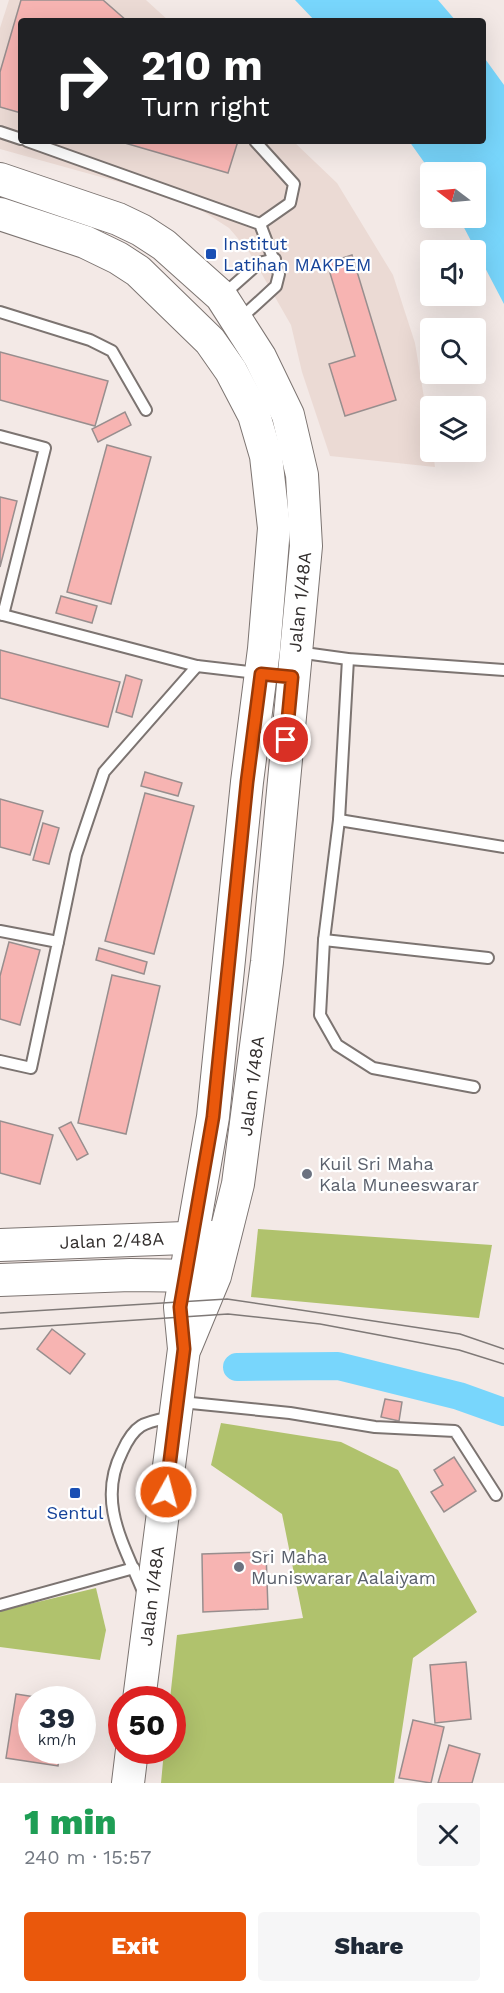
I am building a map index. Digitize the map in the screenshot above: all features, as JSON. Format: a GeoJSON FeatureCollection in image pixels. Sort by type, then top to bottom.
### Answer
{"type":"FeatureCollection","features":[{"type":"Feature","properties":{"kind":"main road","name":"Jalan 1/48A"},"geometry":{"type":"LineString","coordinates":[[0,179],[117,219],[141,230],[164,245],[230,309],[260,357],[288,415],[302,475],[306,546],[278,663],[228,962],[213,1117],[180,1307],[184,1349],[141,1686]]}},
{"type":"Feature","properties":{"kind":"main road","name":"Jalan 1/48A"},"geometry":{"type":"LineString","coordinates":[[0,214],[85,242],[118,258],[138,271],[210,341],[231,371],[254,415],[266,456],[274,528],[278,663],[267,962],[238,1184],[215,1276],[184,1349]]}},
{"type":"Feature","properties":{"kind":"main road"},"geometry":{"type":"LineString","coordinates":[[228,962],[267,962]]}},
{"type":"Feature","properties":{"kind":"main road","name":"Jalan 2/48A"},"geometry":{"type":"LineString","coordinates":[[0,1245],[192,1236],[224,1238]]}},
{"type":"Feature","properties":{"kind":"main road","name":"Jalan 2/48A"},"geometry":{"type":"LineString","coordinates":[[0,1280],[130,1275],[215,1276]]}},
{"type":"Feature","properties":{"kind":"main road"},"geometry":{"type":"LineString","coordinates":[[128,1783],[130,1764]]}},
{"type":"Feature","properties":{"kind":"lane"},"geometry":{"type":"LineString","coordinates":[[0,132],[18,138]]}},
{"type":"Feature","properties":{"kind":"lane"},"geometry":{"type":"LineString","coordinates":[[35,144],[260,224],[279,274],[276,286],[230,309]]}},
{"type":"Feature","properties":{"kind":"lane"},"geometry":{"type":"LineString","coordinates":[[258,144],[294,184],[290,203],[260,224]]}},
{"type":"Feature","properties":{"kind":"lane"},"geometry":{"type":"LineString","coordinates":[[230,309],[259,263],[275,259]]}},
{"type":"Feature","properties":{"kind":"lane"},"geometry":{"type":"LineString","coordinates":[[0,312],[90,340],[112,351],[146,410]]}},
{"type":"Feature","properties":{"kind":"lane"},"geometry":{"type":"LineString","coordinates":[[0,436],[45,448],[2,615],[197,666],[348,659],[504,670]]}},
{"type":"Feature","properties":{"kind":"lane"},"geometry":{"type":"LineString","coordinates":[[348,659],[339,820],[324,940],[320,1015],[337,1045],[373,1068],[474,1087]]}},
{"type":"Feature","properties":{"kind":"lane"},"geometry":{"type":"LineString","coordinates":[[0,1061],[31,1068],[76,855],[104,772],[197,666]]}},
{"type":"Feature","properties":{"kind":"lane"},"geometry":{"type":"LineString","coordinates":[[339,820],[504,847]]}},
{"type":"Feature","properties":{"kind":"lane"},"geometry":{"type":"LineString","coordinates":[[0,931],[58,942]]}},
{"type":"Feature","properties":{"kind":"lane"},"geometry":{"type":"LineString","coordinates":[[324,940],[488,958]]}},
{"type":"Feature","properties":{"kind":"lane"},"geometry":{"type":"LineString","coordinates":[[150,1611],[134,1568],[117,1535],[111,1504],[111,1482],[117,1461],[131,1436],[141,1426],[177,1409],[290,1413],[375,1427],[455,1431],[496,1495]]}},
{"type":"Feature","properties":{"kind":"lane"},"geometry":{"type":"LineString","coordinates":[[0,1605],[134,1568]]}},
{"type":"Feature","properties":{"kind":"shaded area"},"geometry":{"type":"Polygon","coordinates":[[[9,0],[146,0],[166,18],[18,18],[18,144],[296,144],[337,183],[393,275],[415,343],[424,396],[420,396],[420,462],[434,462],[435,467],[330,456],[302,372],[291,325],[248,250],[229,228],[201,210],[126,184],[0,149],[0,28],[9,0]]]}},
{"type":"Feature","properties":{"kind":"green space"},"geometry":{"type":"Polygon","coordinates":[[[258,1229],[492,1245],[479,1318],[251,1297],[258,1229]]]}},
{"type":"Feature","properties":{"kind":"green space"},"geometry":{"type":"Polygon","coordinates":[[[221,1423],[341,1442],[398,1470],[477,1612],[413,1658],[394,1783],[161,1783],[163,1764],[186,1764],[186,1686],[171,1686],[177,1635],[303,1618],[282,1514],[211,1465],[221,1423]]]}},
{"type":"Feature","properties":{"kind":"green space"},"geometry":{"type":"Polygon","coordinates":[[[96,1588],[106,1630],[100,1660],[0,1647],[0,1611],[96,1588]]]}},
{"type":"Feature","properties":{"kind":"water"},"geometry":{"type":"Polygon","coordinates":[[[295,0],[438,0],[453,18],[312,18],[295,0]]]}},
{"type":"Feature","properties":{"kind":"water"},"geometry":{"type":"Polygon","coordinates":[[[486,60],[504,85],[504,304],[486,270],[486,240],[471,240],[464,228],[486,228],[486,162],[424,162],[411,144],[486,144],[486,60]]]}},
{"type":"Feature","properties":{"kind":"building"},"geometry":{"type":"Polygon","coordinates":[[[21,0],[103,0],[124,18],[18,18],[18,112],[0,107],[0,72],[21,0]]]}},
{"type":"Feature","properties":{"kind":"building"},"geometry":{"type":"Polygon","coordinates":[[[128,144],[237,144],[228,173],[128,144]]]}},
{"type":"Feature","properties":{"kind":"building"},"geometry":{"type":"Polygon","coordinates":[[[352,255],[396,400],[345,416],[329,364],[355,356],[327,263],[352,255]]]}},
{"type":"Feature","properties":{"kind":"building"},"geometry":{"type":"Polygon","coordinates":[[[0,352],[108,381],[95,426],[0,400],[0,352]]]}},
{"type":"Feature","properties":{"kind":"building"},"geometry":{"type":"Polygon","coordinates":[[[125,412],[131,425],[98,442],[92,429],[125,412]]]}},
{"type":"Feature","properties":{"kind":"building"},"geometry":{"type":"Polygon","coordinates":[[[107,445],[151,457],[111,604],[67,592],[107,445]]]}},
{"type":"Feature","properties":{"kind":"building"},"geometry":{"type":"Polygon","coordinates":[[[0,497],[17,501],[0,567],[0,497]]]}},
{"type":"Feature","properties":{"kind":"building"},"geometry":{"type":"Polygon","coordinates":[[[61,596],[97,606],[92,623],[56,613],[61,596]]]}},
{"type":"Feature","properties":{"kind":"building"},"geometry":{"type":"Polygon","coordinates":[[[0,650],[120,682],[108,727],[0,698],[0,650]]]}},
{"type":"Feature","properties":{"kind":"building"},"geometry":{"type":"Polygon","coordinates":[[[126,675],[142,680],[132,717],[116,712],[126,675]]]}},
{"type":"Feature","properties":{"kind":"building"},"geometry":{"type":"Polygon","coordinates":[[[145,772],[182,783],[178,796],[141,786],[145,772]]]}},
{"type":"Feature","properties":{"kind":"building"},"geometry":{"type":"Polygon","coordinates":[[[145,793],[194,806],[154,954],[105,941],[145,793]]]}},
{"type":"Feature","properties":{"kind":"building"},"geometry":{"type":"Polygon","coordinates":[[[0,799],[43,811],[30,855],[0,847],[0,799]]]}},
{"type":"Feature","properties":{"kind":"building"},"geometry":{"type":"Polygon","coordinates":[[[43,823],[59,828],[49,864],[33,860],[43,823]]]}},
{"type":"Feature","properties":{"kind":"building"},"geometry":{"type":"Polygon","coordinates":[[[9,942],[40,950],[20,1025],[0,1019],[0,976],[9,942]]]}},
{"type":"Feature","properties":{"kind":"building"},"geometry":{"type":"Polygon","coordinates":[[[99,948],[147,962],[144,974],[96,960],[99,948]]]}},
{"type":"Feature","properties":{"kind":"building"},"geometry":{"type":"Polygon","coordinates":[[[112,975],[160,986],[126,1134],[78,1123],[112,975]]]}},
{"type":"Feature","properties":{"kind":"building"},"geometry":{"type":"Polygon","coordinates":[[[0,1121],[53,1135],[40,1184],[0,1173],[0,1121]]]}},
{"type":"Feature","properties":{"kind":"building"},"geometry":{"type":"Polygon","coordinates":[[[71,1122],[88,1154],[77,1160],[59,1128],[71,1122]]]}},
{"type":"Feature","properties":{"kind":"building"},"geometry":{"type":"Polygon","coordinates":[[[52,1329],[85,1354],[70,1374],[37,1349],[52,1329]]]}},
{"type":"Feature","properties":{"kind":"building"},"geometry":{"type":"Polygon","coordinates":[[[385,1399],[402,1402],[399,1421],[381,1417],[385,1399]]]}},
{"type":"Feature","properties":{"kind":"building"},"geometry":{"type":"Polygon","coordinates":[[[454,1457],[476,1491],[444,1512],[431,1492],[443,1485],[434,1470],[454,1457]]]}},
{"type":"Feature","properties":{"kind":"building"},"geometry":{"type":"Polygon","coordinates":[[[266,1552],[268,1609],[203,1612],[202,1554],[266,1552]]]}},
{"type":"Feature","properties":{"kind":"building"},"geometry":{"type":"Polygon","coordinates":[[[466,1662],[471,1719],[435,1723],[430,1665],[466,1662]]]}},
{"type":"Feature","properties":{"kind":"building"},"geometry":{"type":"Polygon","coordinates":[[[16,1694],[18,1694],[18,1760],[6,1758],[16,1694]]]}},
{"type":"Feature","properties":{"kind":"building"},"geometry":{"type":"Polygon","coordinates":[[[413,1720],[444,1727],[431,1783],[399,1778],[413,1720]]]}},
{"type":"Feature","properties":{"kind":"building"},"geometry":{"type":"Polygon","coordinates":[[[449,1745],[480,1754],[472,1783],[438,1783],[449,1745]]]}},
{"type":"Feature","properties":{"kind":"waterway"},"geometry":{"type":"LineString","coordinates":[[237,1367],[338,1366],[459,1396],[504,1412]]}},
{"type":"Feature","properties":{"kind":"tram line"},"geometry":{"type":"LineString","coordinates":[[0,1313],[227,1299],[460,1334],[504,1349]]}},
{"type":"Feature","properties":{"kind":"tram line"},"geometry":{"type":"LineString","coordinates":[[0,1329],[228,1314],[320,1324],[459,1350],[504,1364]]}},
{"type":"Feature","properties":{"kind":"place","name":"Institut Latihan MAKPEM"},"geometry":{"type":"Point","coordinates":[211,254]}},
{"type":"Feature","properties":{"kind":"place","name":"Kuil Sri Maha Kala Muneeswarar"},"geometry":{"type":"Point","coordinates":[307,1174]}},
{"type":"Feature","properties":{"kind":"place","name":"Sentul"},"geometry":{"type":"Point","coordinates":[75,1493]}},
{"type":"Feature","properties":{"kind":"place","name":"Sri Maha Muniswarar Aalaiyam"},"geometry":{"type":"Point","coordinates":[239,1567]}},
{"type":"Feature","properties":{"kind":"route"},"geometry":{"type":"LineString","coordinates":[[166,1492],[184,1349],[180,1307],[213,1117],[247,782],[261,674],[292,677],[286,740]]}}]}
